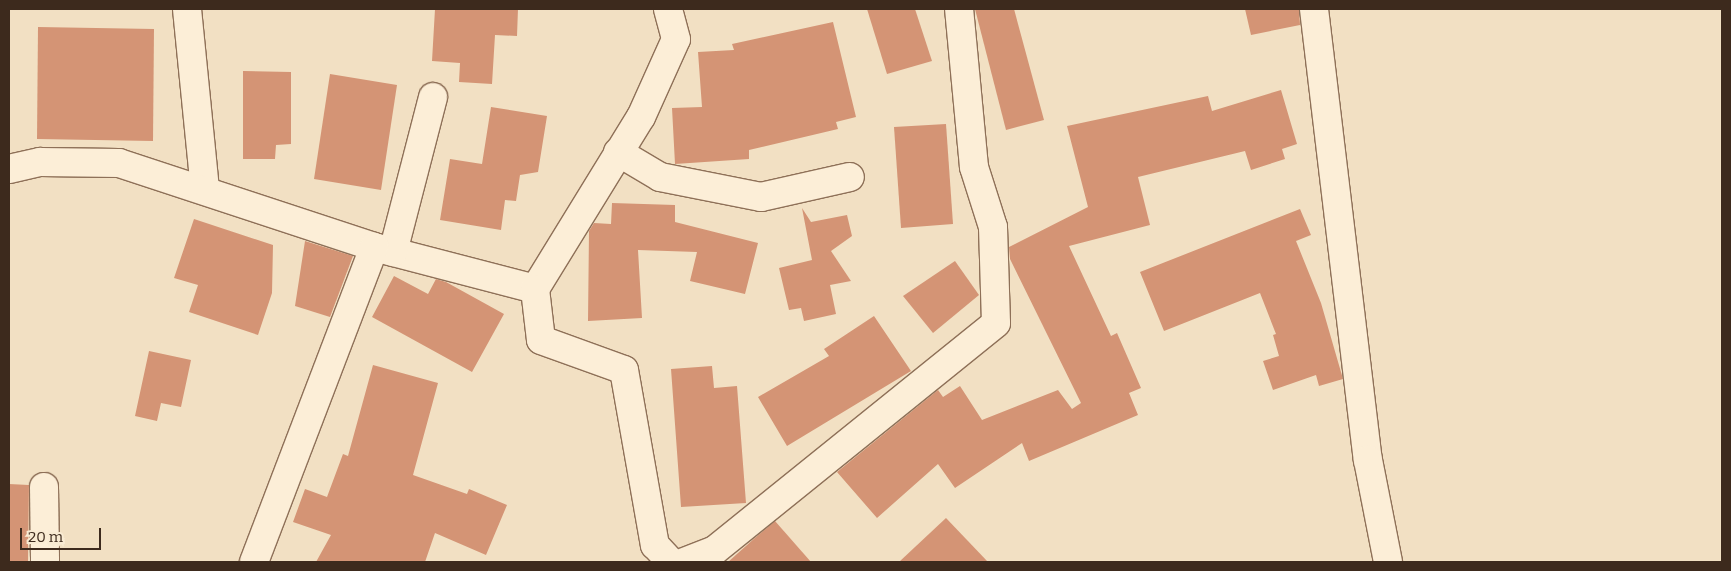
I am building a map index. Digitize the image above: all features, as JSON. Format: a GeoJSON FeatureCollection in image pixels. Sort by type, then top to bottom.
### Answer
{"type":"FeatureCollection","features":[{"type":"Feature","properties":{"kind":"street"},"geometry":{"type":"LineString","coordinates":[[187,9],[205,188]]}},
{"type":"Feature","properties":{"kind":"street"},"geometry":{"type":"LineString","coordinates":[[668,9],[676,39],[641,117],[535,290],[541,340],[624,370],[655,544],[671,562]]}},
{"type":"Feature","properties":{"kind":"street"},"geometry":{"type":"LineString","coordinates":[[684,562],[715,550],[996,323],[993,227],[974,167],[958,9]]}},
{"type":"Feature","properties":{"kind":"street"},"geometry":{"type":"LineString","coordinates":[[1314,9],[1368,460],[1388,562]]}},
{"type":"Feature","properties":{"kind":"street"},"geometry":{"type":"LineString","coordinates":[[254,562],[383,250],[433,97]]}},
{"type":"Feature","properties":{"kind":"street"},"geometry":{"type":"LineString","coordinates":[[618,152],[660,177],[761,197],[850,177]]}},
{"type":"Feature","properties":{"kind":"street"},"geometry":{"type":"LineString","coordinates":[[10,161],[120,163],[205,188],[383,250],[535,290]]}},
{"type":"Feature","properties":{"kind":"street"},"geometry":{"type":"LineString","coordinates":[[44,487],[45,562]]}},
{"type":"Feature","properties":{"kind":"building"},"geometry":{"type":"Polygon","coordinates":[[[435,9],[518,9],[517,36],[495,35],[492,84],[459,82],[460,63],[432,61],[435,9]]]}},
{"type":"Feature","properties":{"kind":"building"},"geometry":{"type":"Polygon","coordinates":[[[867,9],[915,9],[932,61],[887,74],[867,9]]]}},
{"type":"Feature","properties":{"kind":"building"},"geometry":{"type":"Polygon","coordinates":[[[975,9],[1014,9],[1044,120],[1006,130],[975,9]]]}},
{"type":"Feature","properties":{"kind":"building"},"geometry":{"type":"Polygon","coordinates":[[[1245,9],[1299,9],[1300,25],[1251,35],[1245,9]]]}},
{"type":"Feature","properties":{"kind":"building"},"geometry":{"type":"Polygon","coordinates":[[[833,22],[856,117],[836,122],[838,129],[749,150],[749,159],[675,164],[672,108],[702,107],[698,52],[734,50],[732,44],[833,22]]]}},
{"type":"Feature","properties":{"kind":"building"},"geometry":{"type":"Polygon","coordinates":[[[38,27],[154,29],[153,141],[37,139],[38,27]]]}},
{"type":"Feature","properties":{"kind":"building"},"geometry":{"type":"Polygon","coordinates":[[[243,71],[291,72],[291,144],[276,145],[275,159],[243,159],[243,71]]]}},
{"type":"Feature","properties":{"kind":"building"},"geometry":{"type":"Polygon","coordinates":[[[330,74],[397,85],[381,190],[314,179],[330,74]]]}},
{"type":"Feature","properties":{"kind":"building"},"geometry":{"type":"Polygon","coordinates":[[[1281,90],[1297,144],[1282,149],[1285,159],[1251,170],[1245,151],[1138,177],[1150,225],[1069,246],[1111,336],[1117,333],[1141,388],[1129,393],[1138,415],[1029,461],[1022,443],[955,488],[938,464],[877,518],[837,472],[938,390],[943,397],[960,386],[982,420],[1058,390],[1072,409],[1081,403],[1010,259],[1009,247],[1088,207],[1067,126],[1208,96],[1212,111],[1281,90]]]}},
{"type":"Feature","properties":{"kind":"building"},"geometry":{"type":"Polygon","coordinates":[[[491,107],[547,116],[538,172],[520,175],[516,201],[505,200],[501,230],[440,220],[450,159],[482,164],[491,107]]]}},
{"type":"Feature","properties":{"kind":"building"},"geometry":{"type":"Polygon","coordinates":[[[946,124],[953,224],[901,228],[894,127],[946,124]]]}},
{"type":"Feature","properties":{"kind":"building"},"geometry":{"type":"Polygon","coordinates":[[[612,203],[675,205],[675,222],[758,243],[745,294],[690,281],[697,252],[638,250],[642,318],[588,321],[589,231],[594,223],[611,224],[612,203]]]}},
{"type":"Feature","properties":{"kind":"building"},"geometry":{"type":"Polygon","coordinates":[[[802,208],[811,222],[847,215],[852,236],[831,251],[851,281],[830,285],[836,314],[804,321],[801,308],[789,310],[779,268],[812,260],[802,208]]]}},
{"type":"Feature","properties":{"kind":"building"},"geometry":{"type":"Polygon","coordinates":[[[1300,209],[1311,235],[1296,241],[1321,303],[1343,379],[1319,386],[1316,375],[1273,390],[1263,361],[1279,356],[1273,335],[1276,334],[1260,293],[1164,331],[1140,272],[1300,209]]]}},
{"type":"Feature","properties":{"kind":"building"},"geometry":{"type":"Polygon","coordinates":[[[194,219],[273,245],[272,293],[258,335],[189,312],[198,285],[174,278],[194,219]]]}},
{"type":"Feature","properties":{"kind":"building"},"geometry":{"type":"Polygon","coordinates":[[[305,241],[353,256],[330,317],[295,306],[305,241]]]}},
{"type":"Feature","properties":{"kind":"building"},"geometry":{"type":"Polygon","coordinates":[[[955,261],[979,295],[933,333],[903,296],[955,261]]]}},
{"type":"Feature","properties":{"kind":"building"},"geometry":{"type":"Polygon","coordinates":[[[394,276],[428,294],[436,279],[446,282],[504,314],[472,372],[372,317],[394,276]]]}},
{"type":"Feature","properties":{"kind":"building"},"geometry":{"type":"Polygon","coordinates":[[[874,316],[911,371],[787,446],[758,397],[829,356],[824,349],[874,316]]]}},
{"type":"Feature","properties":{"kind":"building"},"geometry":{"type":"Polygon","coordinates":[[[149,351],[191,360],[181,407],[161,403],[157,421],[135,416],[149,351]]]}},
{"type":"Feature","properties":{"kind":"building"},"geometry":{"type":"Polygon","coordinates":[[[373,365],[438,383],[413,475],[467,494],[469,489],[507,505],[486,555],[435,533],[425,562],[316,562],[331,535],[293,522],[305,489],[327,497],[343,454],[348,456],[373,365]]]}},
{"type":"Feature","properties":{"kind":"building"},"geometry":{"type":"Polygon","coordinates":[[[712,366],[714,388],[737,386],[746,503],[681,507],[671,369],[712,366]]]}},
{"type":"Feature","properties":{"kind":"building"},"geometry":{"type":"Polygon","coordinates":[[[9,484],[29,485],[28,562],[9,562],[9,484]]]}},
{"type":"Feature","properties":{"kind":"building"},"geometry":{"type":"Polygon","coordinates":[[[946,518],[988,562],[899,562],[946,518]]]}},
{"type":"Feature","properties":{"kind":"building"},"geometry":{"type":"Polygon","coordinates":[[[775,521],[811,562],[728,562],[756,537],[775,521]]]}}]}
